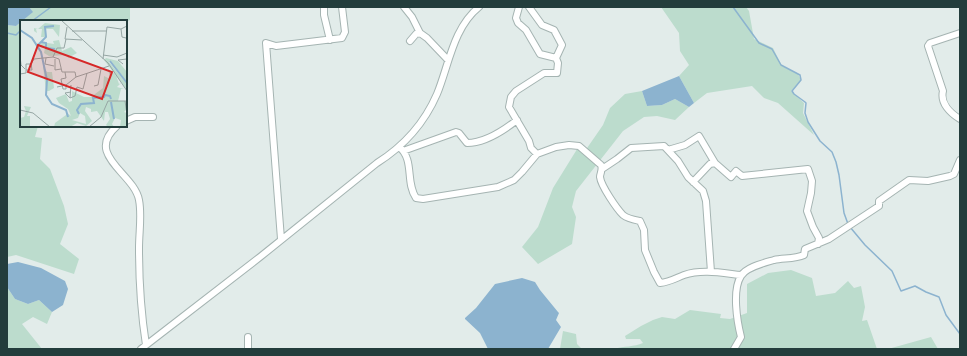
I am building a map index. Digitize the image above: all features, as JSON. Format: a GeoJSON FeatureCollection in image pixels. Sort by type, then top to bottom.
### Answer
{"type":"FeatureCollection","features":[{"type":"Feature","properties":{"kind":"street"},"geometry":{"type":"LineString","coordinates":[[324,7],[324,15],[330,40]]}},
{"type":"Feature","properties":{"kind":"street"},"geometry":{"type":"LineString","coordinates":[[281,239],[266,43],[276,46],[342,38],[345,32],[342,7]]}},
{"type":"Feature","properties":{"kind":"street"},"geometry":{"type":"LineString","coordinates":[[404,7],[412,17],[420,33],[448,60]]}},
{"type":"Feature","properties":{"kind":"street"},"geometry":{"type":"LineString","coordinates":[[401,149],[414,133],[430,108],[437,94],[448,60],[464,24],[472,9],[479,7]]}},
{"type":"Feature","properties":{"kind":"street"},"geometry":{"type":"LineString","coordinates":[[519,7],[516,18],[518,23],[526,30],[540,54],[556,58]]}},
{"type":"Feature","properties":{"kind":"street"},"geometry":{"type":"LineString","coordinates":[[529,7],[542,25],[554,30],[562,45],[556,58],[558,63],[557,73],[544,73],[516,91],[511,97],[510,107],[530,141],[531,148],[537,154]]}},
{"type":"Feature","properties":{"kind":"street"},"geometry":{"type":"LineString","coordinates":[[410,41],[416,34],[420,33]]}},
{"type":"Feature","properties":{"kind":"street"},"geometry":{"type":"LineString","coordinates":[[960,33],[930,43],[928,46],[943,91],[942,97],[944,103],[960,119]]}},
{"type":"Feature","properties":{"kind":"street"},"geometry":{"type":"LineString","coordinates":[[127,121],[135,117],[153,117]]}},
{"type":"Feature","properties":{"kind":"street"},"geometry":{"type":"LineString","coordinates":[[143,347],[377,163],[393,153],[401,149],[456,132],[459,133],[467,143],[472,143],[503,131],[517,120]]}},
{"type":"Feature","properties":{"kind":"street"},"geometry":{"type":"LineString","coordinates":[[116,127],[110,133],[106,141],[106,148],[110,157],[134,188],[139,198],[139,281],[143,347]]}},
{"type":"Feature","properties":{"kind":"street"},"geometry":{"type":"LineString","coordinates":[[668,150],[685,145],[699,136],[715,163],[730,177],[736,171],[742,176],[808,170],[812,181],[807,211],[819,238],[818,244]]}},
{"type":"Feature","properties":{"kind":"street"},"geometry":{"type":"LineString","coordinates":[[401,149],[408,159],[412,192],[416,198],[423,200],[498,187],[514,180],[537,154],[556,147],[569,145],[579,146],[601,165],[602,169],[600,178],[605,189],[619,210],[624,216],[640,221],[644,230],[645,250],[660,283],[668,282],[685,275],[711,272],[741,275]]}},
{"type":"Feature","properties":{"kind":"street"},"geometry":{"type":"LineString","coordinates":[[602,169],[631,148],[664,146],[678,161],[688,177],[703,191],[706,201],[711,272]]}},
{"type":"Feature","properties":{"kind":"street"},"geometry":{"type":"LineString","coordinates":[[734,349],[741,337],[736,290],[741,275],[751,268],[775,260],[804,255],[805,249],[828,239],[849,226],[879,206],[878,201],[909,180],[928,181],[950,176],[954,174],[960,160]]}},
{"type":"Feature","properties":{"kind":"street"},"geometry":{"type":"LineString","coordinates":[[693,182],[710,164],[715,163]]}},
{"type":"Feature","properties":{"kind":"street"},"geometry":{"type":"LineString","coordinates":[[248,337],[248,349]]}},
{"type":"Feature","properties":{"kind":"green space"},"geometry":{"type":"Polygon","coordinates":[[[29,7],[130,7],[130,20],[127,22],[127,20],[23,20],[32,12],[29,7]]]}},
{"type":"Feature","properties":{"kind":"green space"},"geometry":{"type":"Polygon","coordinates":[[[661,7],[746,7],[749,11],[754,39],[773,48],[782,66],[798,74],[801,80],[791,91],[804,103],[803,113],[814,135],[778,103],[764,98],[752,86],[707,93],[694,103],[679,76],[689,65],[680,51],[679,33],[661,7]]]}},
{"type":"Feature","properties":{"kind":"green space"},"geometry":{"type":"Polygon","coordinates":[[[20,23],[20,127],[38,127],[35,137],[42,138],[40,159],[50,169],[64,206],[68,224],[60,244],[79,259],[74,274],[16,255],[7,257],[7,25],[16,26],[20,23]]]}},
{"type":"Feature","properties":{"kind":"green space"},"geometry":{"type":"Polygon","coordinates":[[[642,91],[647,106],[662,105],[675,99],[689,107],[675,120],[657,116],[644,117],[623,131],[576,191],[572,207],[576,217],[572,244],[538,264],[522,247],[538,227],[553,188],[579,146],[585,151],[603,125],[610,108],[625,94],[642,91]]]}},
{"type":"Feature","properties":{"kind":"green space"},"geometry":{"type":"Polygon","coordinates":[[[791,270],[812,278],[816,296],[835,293],[848,281],[854,288],[861,286],[865,307],[862,321],[867,320],[877,349],[614,349],[643,343],[640,339],[626,339],[625,336],[641,326],[662,317],[675,319],[690,310],[721,314],[720,318],[730,319],[747,313],[747,284],[768,273],[791,270]]]}},
{"type":"Feature","properties":{"kind":"green space"},"geometry":{"type":"Polygon","coordinates":[[[7,287],[15,299],[28,304],[39,300],[52,312],[47,324],[33,317],[22,324],[42,349],[7,349],[7,287]]]}},
{"type":"Feature","properties":{"kind":"green space"},"geometry":{"type":"Polygon","coordinates":[[[563,331],[576,334],[577,344],[582,349],[560,349],[563,331]]]}},
{"type":"Feature","properties":{"kind":"green space"},"geometry":{"type":"Polygon","coordinates":[[[931,337],[938,349],[888,349],[931,337]]]}},
{"type":"Feature","properties":{"kind":"water"},"geometry":{"type":"Polygon","coordinates":[[[7,7],[29,7],[33,12],[23,20],[20,20],[20,23],[16,26],[7,25],[7,7]]]}},
{"type":"Feature","properties":{"kind":"water"},"geometry":{"type":"Polygon","coordinates":[[[679,76],[694,103],[689,107],[675,99],[662,105],[647,106],[642,91],[679,76]]]}},
{"type":"Feature","properties":{"kind":"water"},"geometry":{"type":"Polygon","coordinates":[[[18,262],[41,268],[65,281],[68,289],[63,305],[52,312],[39,300],[28,304],[15,299],[7,287],[7,264],[18,262]]]}},
{"type":"Feature","properties":{"kind":"water"},"geometry":{"type":"Polygon","coordinates":[[[522,278],[535,282],[559,313],[556,320],[561,327],[548,349],[488,349],[480,333],[465,318],[476,308],[495,284],[522,278]]]}},
{"type":"Feature","properties":{"kind":"waterway"},"geometry":{"type":"LineString","coordinates":[[33,20],[51,7]]}},
{"type":"Feature","properties":{"kind":"waterway"},"geometry":{"type":"LineString","coordinates":[[733,7],[759,43],[772,49],[781,65],[800,75],[801,80],[792,91],[806,103],[805,113],[808,122],[820,141],[832,152],[839,175],[844,213],[848,224]]}},
{"type":"Feature","properties":{"kind":"waterway"},"geometry":{"type":"LineString","coordinates":[[7,33],[16,35],[20,31]]}},
{"type":"Feature","properties":{"kind":"waterway"},"geometry":{"type":"LineString","coordinates":[[850,227],[865,245],[892,271],[901,291],[915,286],[939,297],[946,315],[960,334]]}}]}
